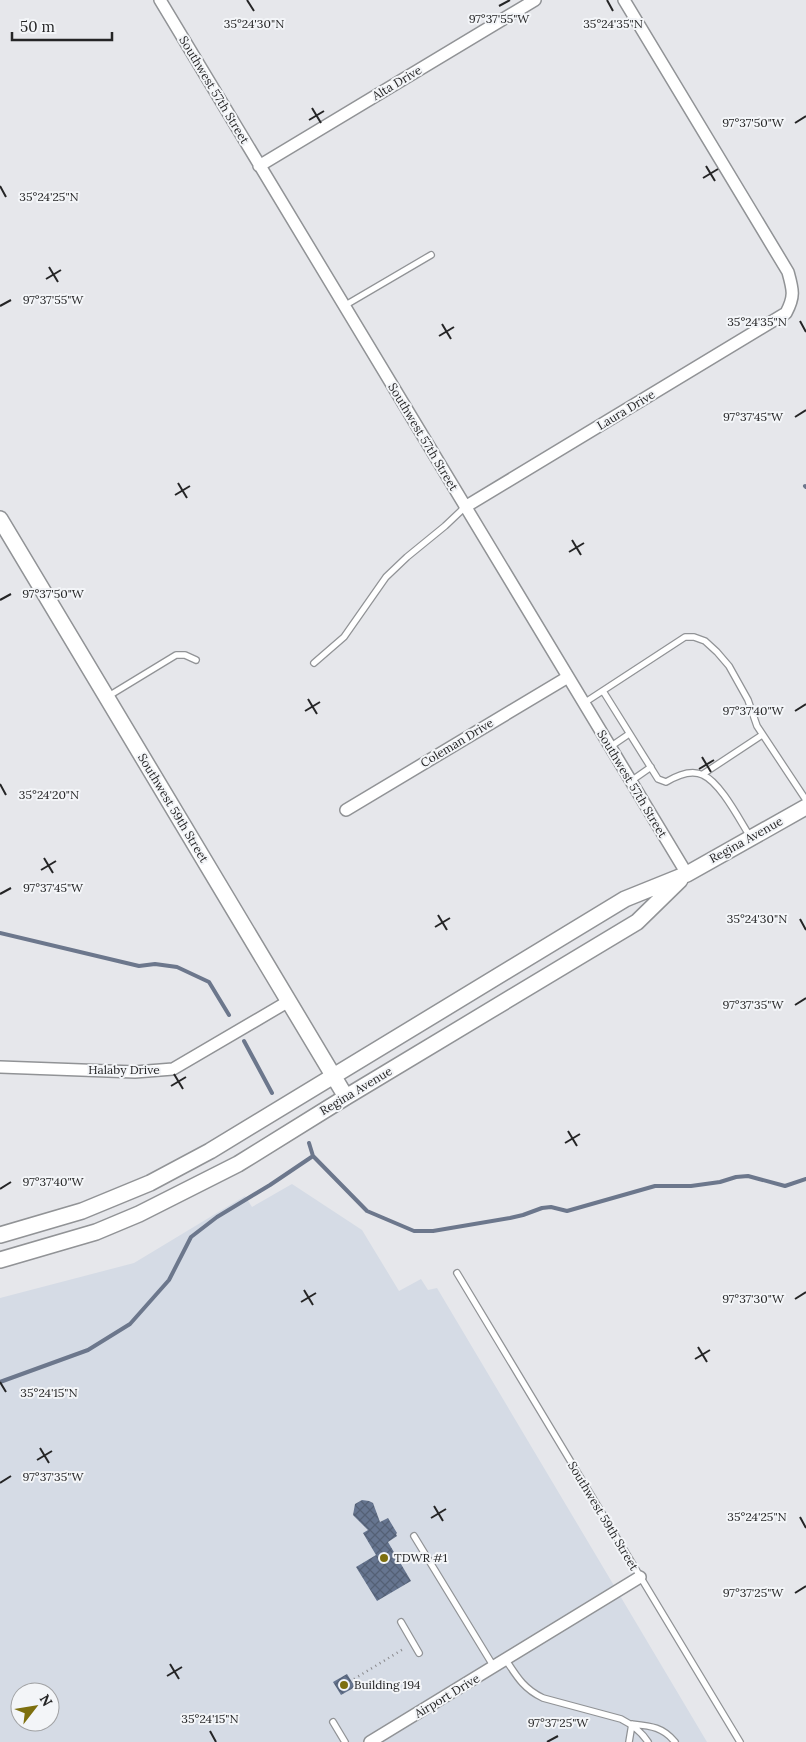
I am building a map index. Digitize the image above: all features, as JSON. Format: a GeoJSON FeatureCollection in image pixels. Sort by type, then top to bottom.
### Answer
{"type":"FeatureCollection","features":[{"type":"Feature","properties":{"kind":"main road","name":"Southwest 59th Street"},"geometry":{"type":"LineString","coordinates":[[0,519],[346,1097]]}},
{"type":"Feature","properties":{"kind":"main road","name":"Regina Avenue"},"geometry":{"type":"LineString","coordinates":[[0,1235],[82,1211],[150,1183],[210,1151],[625,899],[687,874],[806,807]]}},
{"type":"Feature","properties":{"kind":"main road","name":"Regina Avenue"},"geometry":{"type":"LineString","coordinates":[[0,1260],[96,1232],[139,1214],[238,1164],[637,922],[687,874]]}},
{"type":"Feature","properties":{"kind":"street","name":"Southwest 57th Street"},"geometry":{"type":"LineString","coordinates":[[160,0],[687,874]]}},
{"type":"Feature","properties":{"kind":"street","name":"Alta Drive"},"geometry":{"type":"LineString","coordinates":[[259,166],[535,0]]}},
{"type":"Feature","properties":{"kind":"street","name":"Laura Drive"},"geometry":{"type":"LineString","coordinates":[[465,507],[786,313],[792,301],[792,288],[788,272],[624,0]]}},
{"type":"Feature","properties":{"kind":"street","name":"Coleman Drive"},"geometry":{"type":"LineString","coordinates":[[346,810],[568,676]]}},
{"type":"Feature","properties":{"kind":"street","name":"Halaby Drive"},"geometry":{"type":"LineString","coordinates":[[0,1067],[135,1072],[173,1069],[289,1001]]}},
{"type":"Feature","properties":{"kind":"street","name":"Airport Drive"},"geometry":{"type":"LineString","coordinates":[[370,1742],[640,1577]]}},
{"type":"Feature","properties":{"kind":"lane"},"geometry":{"type":"LineString","coordinates":[[344,306],[431,255]]}},
{"type":"Feature","properties":{"kind":"lane"},"geometry":{"type":"LineString","coordinates":[[314,663],[344,637],[386,577],[465,507]]}},
{"type":"Feature","properties":{"kind":"lane"},"geometry":{"type":"LineString","coordinates":[[584,703],[685,637],[694,637],[705,641],[729,666],[748,700],[751,712],[762,735],[806,800]]}},
{"type":"Feature","properties":{"kind":"lane"},"geometry":{"type":"LineString","coordinates":[[107,697],[176,655],[185,655],[196,660]]}},
{"type":"Feature","properties":{"kind":"lane"},"geometry":{"type":"LineString","coordinates":[[603,691],[658,779],[666,782],[677,775],[703,774],[762,735]]}},
{"type":"Feature","properties":{"kind":"lane"},"geometry":{"type":"LineString","coordinates":[[610,747],[629,734]]}},
{"type":"Feature","properties":{"kind":"lane"},"geometry":{"type":"LineString","coordinates":[[631,781],[651,767]]}},
{"type":"Feature","properties":{"kind":"lane"},"geometry":{"type":"LineString","coordinates":[[703,774],[725,796],[751,838]]}},
{"type":"Feature","properties":{"kind":"lane","name":"Southwest 59th Street"},"geometry":{"type":"LineString","coordinates":[[457,1273],[740,1742]]}},
{"type":"Feature","properties":{"kind":"lane"},"geometry":{"type":"LineString","coordinates":[[414,1536],[494,1667]]}},
{"type":"Feature","properties":{"kind":"lane"},"geometry":{"type":"LineString","coordinates":[[401,1622],[419,1653]]}},
{"type":"Feature","properties":{"kind":"lane"},"geometry":{"type":"LineString","coordinates":[[506,1660],[521,1682],[531,1692],[543,1698],[607,1715],[632,1724],[652,1726],[668,1733],[675,1742]]}},
{"type":"Feature","properties":{"kind":"lane"},"geometry":{"type":"LineString","coordinates":[[333,1722],[345,1742]]}},
{"type":"Feature","properties":{"kind":"lane"},"geometry":{"type":"LineString","coordinates":[[629,1742],[632,1724]]}},
{"type":"Feature","properties":{"kind":"lane"},"geometry":{"type":"LineString","coordinates":[[632,1724],[648,1742]]}},
{"type":"Feature","properties":{"kind":"path"},"geometry":{"type":"LineString","coordinates":[[354,1679],[406,1648]]}},
{"type":"Feature","properties":{"kind":"shaded area"},"geometry":{"type":"Polygon","coordinates":[[[292,1184],[362,1230],[399,1291],[421,1279],[428,1290],[437,1288],[707,1742],[0,1742],[0,1298],[134,1263],[245,1196],[252,1207],[292,1184]]]}},
{"type":"Feature","properties":{"kind":"building","name":"TDWR #1"},"geometry":{"type":"Polygon","coordinates":[[[362,1500],[373,1503],[380,1522],[388,1518],[397,1536],[388,1542],[411,1581],[377,1601],[356,1567],[376,1555],[363,1533],[368,1530],[353,1515],[355,1504],[362,1500]]]}},
{"type":"Feature","properties":{"kind":"building","name":"Building 194"},"geometry":{"type":"Polygon","coordinates":[[[347,1674],[355,1687],[341,1695],[333,1682],[347,1674]]]}},
{"type":"Feature","properties":{"kind":"waterway"},"geometry":{"type":"LineString","coordinates":[[0,933],[139,966],[155,964],[177,967],[209,982],[229,1015]]}},
{"type":"Feature","properties":{"kind":"waterway"},"geometry":{"type":"LineString","coordinates":[[244,1041],[272,1093]]}},
{"type":"Feature","properties":{"kind":"waterway"},"geometry":{"type":"LineString","coordinates":[[309,1143],[313,1156]]}},
{"type":"Feature","properties":{"kind":"waterway"},"geometry":{"type":"LineString","coordinates":[[0,1382],[88,1350],[130,1324],[169,1280],[191,1237],[217,1217],[313,1156],[367,1211],[414,1231],[433,1231],[510,1218],[542,1208],[551,1207],[567,1211],[655,1186],[691,1186],[748,1176],[785,1186],[806,1179]]}},
{"type":"Feature","properties":{"kind":"place","name":"TDWR #1"},"geometry":{"type":"Point","coordinates":[384,1558]}},
{"type":"Feature","properties":{"kind":"place","name":"Building 194"},"geometry":{"type":"Point","coordinates":[344,1685]}}]}
